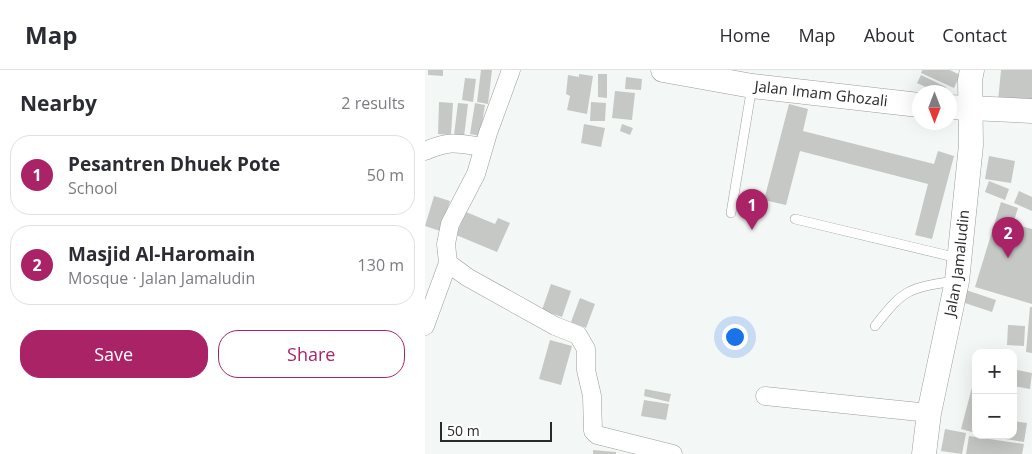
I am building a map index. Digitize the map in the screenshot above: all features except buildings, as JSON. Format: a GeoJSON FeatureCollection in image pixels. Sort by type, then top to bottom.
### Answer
{"type":"FeatureCollection","features":[{"type":"Feature","properties":{"kind":"street"},"geometry":{"type":"LineString","coordinates":[[425,326],[448,263],[446,244],[450,224],[476,174],[511,70]]}},
{"type":"Feature","properties":{"kind":"street","name":"Jalan Imam Ghozali"},"geometry":{"type":"LineString","coordinates":[[663,70],[752,86],[912,104]]}},
{"type":"Feature","properties":{"kind":"street","name":"Jalan Jamaludin"},"geometry":{"type":"LineString","coordinates":[[925,454],[929,413],[958,270],[971,145],[960,108],[972,70]]}},
{"type":"Feature","properties":{"kind":"street"},"geometry":{"type":"LineString","coordinates":[[960,108],[1032,111]]}},
{"type":"Feature","properties":{"kind":"street"},"geometry":{"type":"LineString","coordinates":[[425,151],[439,144],[452,142],[484,147]]}},
{"type":"Feature","properties":{"kind":"street"},"geometry":{"type":"LineString","coordinates":[[448,263],[467,277],[555,326],[578,335],[586,349],[586,370],[593,396],[593,431],[597,435],[673,454]]}},
{"type":"Feature","properties":{"kind":"street"},"geometry":{"type":"LineString","coordinates":[[765,396],[929,413]]}},
{"type":"Feature","properties":{"kind":"lane"},"geometry":{"type":"LineString","coordinates":[[731,213],[752,86]]}},
{"type":"Feature","properties":{"kind":"lane"},"geometry":{"type":"LineString","coordinates":[[795,219],[958,270]]}},
{"type":"Feature","properties":{"kind":"lane"},"geometry":{"type":"LineString","coordinates":[[875,326],[893,302],[916,287],[958,270]]}},
{"type":"Feature","properties":{"kind":"place","name":"Pesantren Dhuek Pote"},"geometry":{"type":"Point","coordinates":[752,230]}},
{"type":"Feature","properties":{"kind":"place","name":"Masjid Al-Haromain"},"geometry":{"type":"Point","coordinates":[1008,258]}}]}
